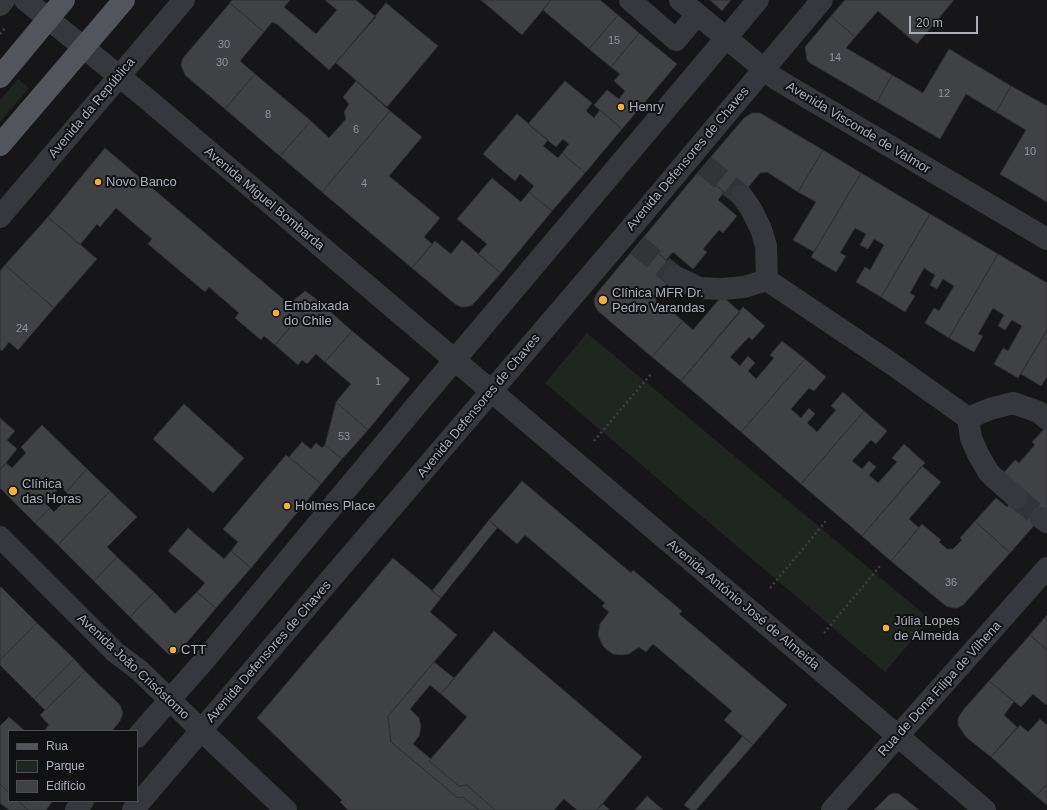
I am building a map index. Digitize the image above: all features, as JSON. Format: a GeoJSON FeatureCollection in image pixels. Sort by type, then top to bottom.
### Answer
{"type":"FeatureCollection","features":[{"type":"Feature","properties":{"kind":"main road"},"geometry":{"type":"LineString","coordinates":[[0,77],[64,0]]}},
{"type":"Feature","properties":{"kind":"main road"},"geometry":{"type":"LineString","coordinates":[[0,145],[124,0]]}},
{"type":"Feature","properties":{"kind":"street"},"geometry":{"type":"LineString","coordinates":[[0,5],[4,0]]}},
{"type":"Feature","properties":{"kind":"street","name":"Avenida Miguel Bombarda"},"geometry":{"type":"LineString","coordinates":[[25,0],[119,77],[496,396]]}},
{"type":"Feature","properties":{"kind":"street","name":"Avenida da República"},"geometry":{"type":"LineString","coordinates":[[0,217],[184,0]]}},
{"type":"Feature","properties":{"kind":"street"},"geometry":{"type":"LineString","coordinates":[[630,0],[676,40],[697,15]]}},
{"type":"Feature","properties":{"kind":"street","name":"Avenida Visconde de Valmor"},"geometry":{"type":"LineString","coordinates":[[680,0],[776,79],[1047,239]]}},
{"type":"Feature","properties":{"kind":"street"},"geometry":{"type":"LineString","coordinates":[[138,736],[203,662],[454,360],[758,0]]}},
{"type":"Feature","properties":{"kind":"street","name":"Avenida Defensores de Chaves"},"geometry":{"type":"LineString","coordinates":[[133,810],[631,240],[698,160],[764,70],[822,0]]}},
{"type":"Feature","properties":{"kind":"street"},"geometry":{"type":"LineString","coordinates":[[742,196],[751,209],[761,229],[766,246],[767,280]]}},
{"type":"Feature","properties":{"kind":"street"},"geometry":{"type":"LineString","coordinates":[[674,276],[699,288],[723,289],[744,287],[767,280]]}},
{"type":"Feature","properties":{"kind":"street"},"geometry":{"type":"LineString","coordinates":[[767,280],[968,418],[971,438],[978,454],[990,473],[1017,498]]}},
{"type":"Feature","properties":{"kind":"street","name":"Avenida António José de Almeida"},"geometry":{"type":"LineString","coordinates":[[496,396],[985,810]]}},
{"type":"Feature","properties":{"kind":"street"},"geometry":{"type":"LineString","coordinates":[[968,418],[990,409],[1013,403],[1039,412],[1047,419]]}},
{"type":"Feature","properties":{"kind":"street","name":"Avenida João Crisóstomo"},"geometry":{"type":"LineString","coordinates":[[0,538],[115,652],[139,670],[286,810]]}},
{"type":"Feature","properties":{"kind":"street","name":"Rua de Dona Filipa de Vilhena"},"geometry":{"type":"LineString","coordinates":[[832,810],[1047,568]]}},
{"type":"Feature","properties":{"kind":"street"},"geometry":{"type":"LineString","coordinates":[[76,810],[82,802]]}},
{"type":"Feature","properties":{"kind":"path"},"geometry":{"type":"LineString","coordinates":[[594,441],[651,374]]}},
{"type":"Feature","properties":{"kind":"path"},"geometry":{"type":"LineString","coordinates":[[770,588],[826,521]]}},
{"type":"Feature","properties":{"kind":"path"},"geometry":{"type":"LineString","coordinates":[[824,633],[880,566]]}},
{"type":"Feature","properties":{"kind":"green space"},"geometry":{"type":"Polygon","coordinates":[[[18,79],[29,88],[0,122],[0,100],[18,79]]]}},
{"type":"Feature","properties":{"kind":"green space"},"geometry":{"type":"Polygon","coordinates":[[[587,333],[930,619],[885,672],[545,383],[587,333]]]}},
{"type":"Feature","properties":{"kind":"building"},"geometry":{"type":"Polygon","coordinates":[[[232,0],[290,0],[284,7],[316,34],[337,10],[325,0],[356,0],[376,17],[329,70],[278,25],[272,22],[264,32],[230,3],[232,0]]]}},
{"type":"Feature","properties":{"kind":"building"},"geometry":{"type":"Polygon","coordinates":[[[481,0],[551,0],[522,35],[481,0]]]}},
{"type":"Feature","properties":{"kind":"building"},"geometry":{"type":"Polygon","coordinates":[[[551,0],[600,0],[618,15],[589,49],[543,10],[551,0]]]}},
{"type":"Feature","properties":{"kind":"building"},"geometry":{"type":"Polygon","coordinates":[[[710,0],[731,0],[722,11],[710,0]]]}},
{"type":"Feature","properties":{"kind":"building"},"geometry":{"type":"Polygon","coordinates":[[[845,0],[954,0],[917,44],[878,11],[855,37],[831,16],[845,0]]]}},
{"type":"Feature","properties":{"kind":"building"},"geometry":{"type":"Polygon","coordinates":[[[230,3],[264,32],[240,61],[255,74],[225,109],[185,75],[181,65],[183,58],[230,3]]]}},
{"type":"Feature","properties":{"kind":"building"},"geometry":{"type":"Polygon","coordinates":[[[386,3],[438,46],[387,107],[336,63],[386,3]]]}},
{"type":"Feature","properties":{"kind":"building"},"geometry":{"type":"Polygon","coordinates":[[[618,15],[639,33],[611,67],[589,49],[618,15]]]}},
{"type":"Feature","properties":{"kind":"building"},"geometry":{"type":"Polygon","coordinates":[[[831,16],[855,37],[846,48],[892,75],[877,102],[807,60],[805,47],[831,16]]]}},
{"type":"Feature","properties":{"kind":"building"},"geometry":{"type":"Polygon","coordinates":[[[639,33],[677,64],[622,129],[594,105],[607,90],[619,99],[625,91],[614,81],[620,74],[611,67],[639,33]]]}},
{"type":"Feature","properties":{"kind":"building"},"geometry":{"type":"Polygon","coordinates":[[[949,49],[1011,86],[996,112],[966,94],[940,139],[877,102],[892,75],[923,93],[949,49]]]}},
{"type":"Feature","properties":{"kind":"building"},"geometry":{"type":"Polygon","coordinates":[[[255,74],[311,121],[280,156],[225,109],[255,74]]]}},
{"type":"Feature","properties":{"kind":"building"},"geometry":{"type":"Polygon","coordinates":[[[356,81],[390,111],[322,192],[280,156],[311,121],[329,138],[346,119],[344,112],[349,104],[343,97],[356,81]]]}},
{"type":"Feature","properties":{"kind":"building"},"geometry":{"type":"Polygon","coordinates":[[[565,81],[592,103],[586,111],[594,118],[600,110],[622,129],[585,173],[562,153],[569,144],[563,139],[556,147],[528,124],[565,81]]]}},
{"type":"Feature","properties":{"kind":"building"},"geometry":{"type":"Polygon","coordinates":[[[1011,86],[1047,106],[1047,202],[1000,174],[1026,130],[996,112],[1011,86]]]}},
{"type":"Feature","properties":{"kind":"building"},"geometry":{"type":"Polygon","coordinates":[[[390,111],[422,137],[389,176],[440,218],[424,237],[432,244],[412,268],[322,192],[390,111]]]}},
{"type":"Feature","properties":{"kind":"building"},"geometry":{"type":"Polygon","coordinates":[[[752,113],[760,113],[823,150],[798,192],[767,172],[760,173],[736,202],[699,171],[744,118],[752,113]]]}},
{"type":"Feature","properties":{"kind":"building"},"geometry":{"type":"Polygon","coordinates":[[[517,114],[548,140],[543,146],[558,158],[562,153],[585,173],[552,211],[529,192],[534,186],[520,174],[515,181],[483,154],[517,114]]]}},
{"type":"Feature","properties":{"kind":"building"},"geometry":{"type":"Polygon","coordinates":[[[105,148],[289,304],[305,291],[315,298],[275,345],[264,336],[261,340],[235,318],[239,313],[209,287],[205,292],[148,244],[152,239],[116,208],[100,227],[97,224],[80,245],[48,217],[105,148]]]}},
{"type":"Feature","properties":{"kind":"building"},"geometry":{"type":"Polygon","coordinates":[[[823,150],[861,173],[814,252],[793,240],[816,202],[798,192],[823,150]]]}},
{"type":"Feature","properties":{"kind":"building"},"geometry":{"type":"Polygon","coordinates":[[[699,171],[724,192],[718,200],[737,216],[723,233],[719,230],[703,249],[707,252],[693,269],[673,252],[666,260],[642,239],[699,171]]]}},
{"type":"Feature","properties":{"kind":"building"},"geometry":{"type":"Polygon","coordinates":[[[861,173],[930,214],[881,297],[856,282],[865,267],[870,270],[884,245],[874,239],[868,249],[860,245],[866,234],[855,228],[840,253],[846,256],[836,272],[811,257],[861,173]]]}},
{"type":"Feature","properties":{"kind":"building"},"geometry":{"type":"Polygon","coordinates":[[[492,178],[521,202],[529,192],[552,211],[501,273],[478,254],[487,244],[457,219],[492,178]]]}},
{"type":"Feature","properties":{"kind":"building"},"geometry":{"type":"Polygon","coordinates":[[[930,214],[998,254],[949,338],[925,323],[934,308],[939,311],[954,286],[943,279],[937,289],[930,285],[935,275],[924,268],[910,293],[915,296],[905,312],[881,297],[930,214]]]}},
{"type":"Feature","properties":{"kind":"building"},"geometry":{"type":"Polygon","coordinates":[[[48,217],[97,259],[54,308],[5,265],[48,217]]]}},
{"type":"Feature","properties":{"kind":"building"},"geometry":{"type":"Polygon","coordinates":[[[642,239],[678,271],[663,288],[661,287],[655,294],[656,301],[663,308],[665,306],[683,321],[652,357],[598,311],[594,300],[597,293],[642,239]]]}},
{"type":"Feature","properties":{"kind":"building"},"geometry":{"type":"Polygon","coordinates":[[[462,240],[501,273],[472,305],[466,307],[461,307],[455,304],[412,268],[435,241],[451,254],[462,240]]]}},
{"type":"Feature","properties":{"kind":"building"},"geometry":{"type":"Polygon","coordinates":[[[998,254],[1047,283],[1047,330],[1018,378],[994,364],[1003,348],[1008,351],[1022,326],[1012,320],[1005,330],[998,326],[1004,315],[993,308],[978,334],[983,336],[974,352],[949,338],[998,254]]]}},
{"type":"Feature","properties":{"kind":"building"},"geometry":{"type":"Polygon","coordinates":[[[5,265],[54,308],[18,350],[9,342],[2,351],[0,349],[0,271],[5,265]]]}},
{"type":"Feature","properties":{"kind":"building"},"geometry":{"type":"Polygon","coordinates":[[[722,296],[740,312],[681,381],[652,357],[683,321],[693,330],[722,296]]]}},
{"type":"Feature","properties":{"kind":"building"},"geometry":{"type":"Polygon","coordinates":[[[315,298],[352,331],[325,362],[316,354],[307,364],[302,360],[298,365],[275,345],[315,298]]]}},
{"type":"Feature","properties":{"kind":"building"},"geometry":{"type":"Polygon","coordinates":[[[743,307],[765,326],[752,340],[749,337],[730,357],[740,366],[748,356],[755,363],[748,371],[756,379],[774,358],[770,355],[782,341],[805,359],[741,432],[681,381],[743,307]]]}},
{"type":"Feature","properties":{"kind":"building"},"geometry":{"type":"Polygon","coordinates":[[[1047,330],[1047,377],[1041,386],[1021,374],[1047,330]]]}},
{"type":"Feature","properties":{"kind":"building"},"geometry":{"type":"Polygon","coordinates":[[[352,331],[410,379],[368,430],[336,402],[351,384],[325,362],[352,331]]]}},
{"type":"Feature","properties":{"kind":"building"},"geometry":{"type":"Polygon","coordinates":[[[805,359],[826,377],[814,391],[809,388],[791,409],[801,418],[809,408],[815,414],[807,423],[817,432],[836,410],[831,406],[843,392],[864,411],[801,484],[741,432],[805,359]]]}},
{"type":"Feature","properties":{"kind":"building"},"geometry":{"type":"Polygon","coordinates":[[[336,402],[368,430],[342,459],[325,445],[336,402]]]}},
{"type":"Feature","properties":{"kind":"building"},"geometry":{"type":"Polygon","coordinates":[[[184,404],[244,458],[213,493],[153,439],[184,404]]]}},
{"type":"Feature","properties":{"kind":"building"},"geometry":{"type":"Polygon","coordinates":[[[864,411],[887,431],[876,444],[871,440],[852,461],[862,469],[869,461],[876,467],[869,475],[878,483],[897,462],[892,458],[904,444],[925,463],[862,536],[801,484],[864,411]]]}},
{"type":"Feature","properties":{"kind":"building"},"geometry":{"type":"Polygon","coordinates":[[[0,418],[15,431],[7,440],[17,449],[0,470],[0,418]]]}},
{"type":"Feature","properties":{"kind":"building"},"geometry":{"type":"Polygon","coordinates":[[[42,425],[87,469],[66,492],[61,486],[45,503],[50,508],[35,523],[0,488],[0,470],[6,463],[12,468],[26,453],[21,447],[42,425]]]}},
{"type":"Feature","properties":{"kind":"building"},"geometry":{"type":"Polygon","coordinates":[[[1047,426],[1047,511],[1037,522],[1013,502],[1001,476],[1015,460],[1019,463],[1035,445],[1032,442],[1047,426]]]}},
{"type":"Feature","properties":{"kind":"building"},"geometry":{"type":"Polygon","coordinates":[[[302,442],[311,449],[316,443],[322,448],[325,445],[342,459],[321,484],[289,457],[302,442]]]}},
{"type":"Feature","properties":{"kind":"building"},"geometry":{"type":"Polygon","coordinates":[[[286,455],[321,484],[251,568],[231,551],[238,542],[223,529],[286,455]]]}},
{"type":"Feature","properties":{"kind":"building"},"geometry":{"type":"Polygon","coordinates":[[[922,466],[941,482],[909,519],[919,528],[891,561],[862,536],[922,466]]]}},
{"type":"Feature","properties":{"kind":"building"},"geometry":{"type":"Polygon","coordinates":[[[87,469],[110,491],[58,545],[35,523],[50,508],[54,512],[70,496],[66,492],[87,469]]]}},
{"type":"Feature","properties":{"kind":"building"},"geometry":{"type":"Polygon","coordinates":[[[522,481],[631,573],[633,570],[682,611],[679,614],[787,705],[753,745],[724,720],[732,711],[653,644],[646,652],[639,647],[629,654],[622,655],[613,654],[607,650],[603,646],[598,635],[600,624],[609,612],[602,606],[605,603],[525,535],[517,544],[489,520],[522,481]]]}},
{"type":"Feature","properties":{"kind":"building"},"geometry":{"type":"Polygon","coordinates":[[[110,491],[137,517],[107,547],[117,557],[94,581],[58,545],[110,491]]]}},
{"type":"Feature","properties":{"kind":"building"},"geometry":{"type":"Polygon","coordinates":[[[996,498],[1007,507],[1013,502],[1037,522],[1010,553],[975,521],[996,498]]]}},
{"type":"Feature","properties":{"kind":"building"},"geometry":{"type":"Polygon","coordinates":[[[489,520],[497,528],[441,598],[432,591],[489,520]]]}},
{"type":"Feature","properties":{"kind":"building"},"geometry":{"type":"Polygon","coordinates":[[[975,521],[1010,553],[963,605],[957,608],[946,606],[891,561],[922,524],[941,540],[939,542],[947,549],[953,549],[962,540],[960,538],[975,521]]]}},
{"type":"Feature","properties":{"kind":"building"},"geometry":{"type":"Polygon","coordinates":[[[188,528],[224,559],[231,551],[251,568],[216,608],[197,592],[205,583],[168,551],[188,528]]]}},
{"type":"Feature","properties":{"kind":"building"},"geometry":{"type":"Polygon","coordinates":[[[117,557],[154,592],[130,617],[94,581],[117,557]]]}},
{"type":"Feature","properties":{"kind":"building"},"geometry":{"type":"Polygon","coordinates":[[[393,558],[441,598],[430,612],[457,635],[388,716],[391,742],[458,798],[463,797],[479,810],[348,810],[340,802],[342,800],[257,718],[393,558]]]}},
{"type":"Feature","properties":{"kind":"building"},"geometry":{"type":"Polygon","coordinates":[[[1,587],[37,623],[0,660],[0,588],[1,587]]]}},
{"type":"Feature","properties":{"kind":"building"},"geometry":{"type":"Polygon","coordinates":[[[154,592],[175,614],[197,592],[216,608],[178,653],[173,655],[168,654],[130,617],[154,592]]]}},
{"type":"Feature","properties":{"kind":"building"},"geometry":{"type":"Polygon","coordinates":[[[1047,615],[1047,650],[1030,635],[1047,615]]]}},
{"type":"Feature","properties":{"kind":"building"},"geometry":{"type":"Polygon","coordinates":[[[37,623],[74,659],[34,699],[0,665],[0,660],[37,623]]]}},
{"type":"Feature","properties":{"kind":"building"},"geometry":{"type":"Polygon","coordinates":[[[494,631],[642,757],[597,810],[577,810],[564,799],[554,810],[495,810],[467,785],[459,786],[429,761],[467,717],[441,694],[494,631]]]}},
{"type":"Feature","properties":{"kind":"building"},"geometry":{"type":"Polygon","coordinates":[[[1030,635],[1047,650],[1047,704],[1046,705],[1033,694],[1021,707],[989,681],[1030,635]]]}},
{"type":"Feature","properties":{"kind":"building"},"geometry":{"type":"Polygon","coordinates":[[[74,659],[85,671],[45,710],[34,699],[74,659]]]}},
{"type":"Feature","properties":{"kind":"building"},"geometry":{"type":"Polygon","coordinates":[[[434,662],[454,678],[441,694],[430,685],[410,709],[419,718],[421,727],[419,736],[413,744],[431,759],[429,761],[459,786],[467,785],[495,810],[479,810],[463,797],[458,798],[391,742],[388,716],[434,662]]]}},
{"type":"Feature","properties":{"kind":"building"},"geometry":{"type":"Polygon","coordinates":[[[85,671],[120,705],[123,713],[120,721],[113,730],[45,730],[49,725],[40,715],[85,671]]]}},
{"type":"Feature","properties":{"kind":"building"},"geometry":{"type":"Polygon","coordinates":[[[989,681],[1014,702],[1004,715],[1017,727],[991,757],[966,737],[958,725],[958,718],[964,709],[989,681]]]}},
{"type":"Feature","properties":{"kind":"building"},"geometry":{"type":"Polygon","coordinates":[[[9,717],[24,730],[8,730],[8,792],[0,784],[0,726],[9,717]]]}},
{"type":"Feature","properties":{"kind":"building"},"geometry":{"type":"Polygon","coordinates":[[[1040,719],[1047,725],[1047,784],[1036,796],[991,757],[1020,725],[1028,732],[1040,719]]]}},
{"type":"Feature","properties":{"kind":"building"},"geometry":{"type":"Polygon","coordinates":[[[743,736],[753,745],[696,810],[691,810],[684,805],[743,736]]]}},
{"type":"Feature","properties":{"kind":"building"},"geometry":{"type":"Polygon","coordinates":[[[0,784],[8,792],[8,802],[19,802],[28,810],[9,810],[0,803],[0,784]]]}},
{"type":"Feature","properties":{"kind":"building"},"geometry":{"type":"Polygon","coordinates":[[[1047,784],[1047,805],[1036,796],[1047,784]]]}},
{"type":"Feature","properties":{"kind":"building"},"geometry":{"type":"Polygon","coordinates":[[[894,793],[899,794],[919,810],[874,810],[889,795],[894,793]]]}},
{"type":"Feature","properties":{"kind":"building"},"geometry":{"type":"Polygon","coordinates":[[[647,796],[663,810],[635,810],[647,796]]]}},
{"type":"Feature","properties":{"kind":"building"},"geometry":{"type":"Polygon","coordinates":[[[19,802],[52,802],[46,810],[28,810],[19,802]]]}},
{"type":"Feature","properties":{"kind":"building"},"geometry":{"type":"Polygon","coordinates":[[[603,804],[610,810],[597,810],[603,804]]]}},
{"type":"Feature","properties":{"kind":"tunnel"},"geometry":{"type":"LineString","coordinates":[[704,165],[742,196]]}},
{"type":"Feature","properties":{"kind":"tunnel"},"geometry":{"type":"LineString","coordinates":[[637,245],[674,276]]}},
{"type":"Feature","properties":{"kind":"tunnel"},"geometry":{"type":"LineString","coordinates":[[1017,498],[1041,518]]}},
{"type":"Feature","properties":{"kind":"place","name":"Henry"},"geometry":{"type":"Point","coordinates":[621,107]}},
{"type":"Feature","properties":{"kind":"place","name":"Novo Banco"},"geometry":{"type":"Point","coordinates":[98,182]}},
{"type":"Feature","properties":{"kind":"place","name":"Clínica MFR Dr. Pedro Varandas"},"geometry":{"type":"Point","coordinates":[603,300]}},
{"type":"Feature","properties":{"kind":"place","name":"Embaixada do Chile"},"geometry":{"type":"Point","coordinates":[276,313]}},
{"type":"Feature","properties":{"kind":"place","name":"Clínica das Horas"},"geometry":{"type":"Point","coordinates":[13,491]}},
{"type":"Feature","properties":{"kind":"place","name":"Holmes Place"},"geometry":{"type":"Point","coordinates":[287,506]}},
{"type":"Feature","properties":{"kind":"place","name":"Júlia Lopes de Almeida"},"geometry":{"type":"Point","coordinates":[886,628]}},
{"type":"Feature","properties":{"kind":"place","name":"CTT"},"geometry":{"type":"Point","coordinates":[173,650]}}]}
